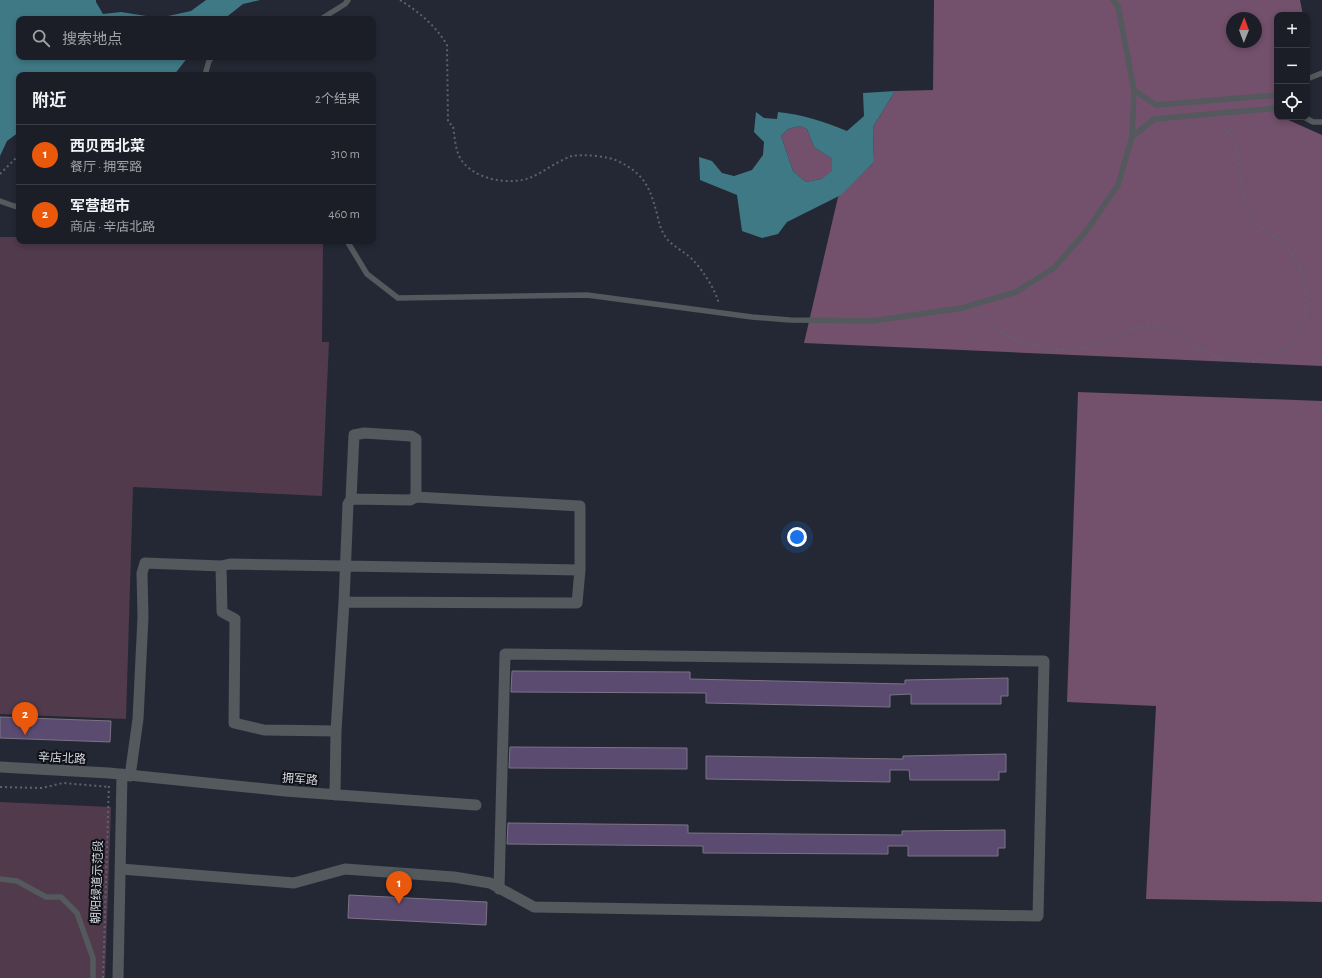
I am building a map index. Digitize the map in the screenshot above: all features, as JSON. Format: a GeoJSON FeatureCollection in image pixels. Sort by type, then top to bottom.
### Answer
{"type":"FeatureCollection","features":[{"type":"Feature","properties":{"kind":"street"},"geometry":{"type":"LineString","coordinates":[[335,795],[336,731],[348,504],[351,499],[354,436],[364,433],[411,436],[416,439],[416,497]]}},
{"type":"Feature","properties":{"kind":"street"},"geometry":{"type":"LineString","coordinates":[[344,602],[577,603],[580,570],[580,506],[416,497],[410,500],[351,499]]}},
{"type":"Feature","properties":{"kind":"street"},"geometry":{"type":"LineString","coordinates":[[118,978],[122,788],[138,719],[143,617],[142,573],[145,563],[221,566],[230,564],[580,570]]}},
{"type":"Feature","properties":{"kind":"street"},"geometry":{"type":"LineString","coordinates":[[221,566],[222,612],[235,619],[234,723],[264,730],[336,731]]}},
{"type":"Feature","properties":{"kind":"street"},"geometry":{"type":"LineString","coordinates":[[121,869],[294,884],[345,869],[454,877],[490,883],[500,889],[534,907],[1038,916],[1044,661],[505,654],[500,889]]}},
{"type":"Feature","properties":{"kind":"street","name":"辛店北路"},"geometry":{"type":"LineString","coordinates":[[0,767],[126,775]]}},
{"type":"Feature","properties":{"kind":"street","name":"拥军路"},"geometry":{"type":"LineString","coordinates":[[126,775],[285,792],[476,805]]}},
{"type":"Feature","properties":{"kind":"lane"},"geometry":{"type":"LineString","coordinates":[[326,16],[345,4],[348,0]]}},
{"type":"Feature","properties":{"kind":"lane"},"geometry":{"type":"LineString","coordinates":[[349,244],[367,274],[398,298],[587,295],[721,313],[790,320],[872,321],[962,308],[1016,292],[1054,268],[1087,230],[1118,185],[1132,137],[1134,90],[1118,6],[1113,0]]}},
{"type":"Feature","properties":{"kind":"lane"},"geometry":{"type":"LineString","coordinates":[[206,72],[210,60]]}},
{"type":"Feature","properties":{"kind":"lane"},"geometry":{"type":"LineString","coordinates":[[1310,78],[1322,73]]}},
{"type":"Feature","properties":{"kind":"lane"},"geometry":{"type":"LineString","coordinates":[[1134,90],[1156,105],[1274,95]]}},
{"type":"Feature","properties":{"kind":"lane"},"geometry":{"type":"LineString","coordinates":[[1132,137],[1154,119],[1274,108]]}},
{"type":"Feature","properties":{"kind":"lane"},"geometry":{"type":"LineString","coordinates":[[1309,120],[1313,122],[1322,122]]}},
{"type":"Feature","properties":{"kind":"lane"},"geometry":{"type":"LineString","coordinates":[[0,201],[16,206]]}},
{"type":"Feature","properties":{"kind":"lane"},"geometry":{"type":"LineString","coordinates":[[0,879],[17,880],[46,897],[61,898],[77,913],[93,958],[92,978]]}},
{"type":"Feature","properties":{"kind":"path"},"geometry":{"type":"LineString","coordinates":[[400,0],[419,12],[441,34],[447,45],[448,122],[453,126],[456,146],[462,161],[476,173],[495,180],[514,182],[531,177],[571,157],[588,155],[618,161],[637,173],[650,191],[661,229],[668,240],[692,260],[706,278],[717,298],[721,313]]}},
{"type":"Feature","properties":{"kind":"path"},"geometry":{"type":"LineString","coordinates":[[972,305],[987,321],[1005,335],[1026,344],[1053,350],[1089,348],[1131,329],[1153,324],[1176,332],[1197,348],[1222,359],[1254,362],[1277,353],[1295,340],[1306,316],[1306,286],[1299,264],[1286,245],[1258,225],[1245,205],[1234,137],[1224,128],[1216,114]]}},
{"type":"Feature","properties":{"kind":"path"},"geometry":{"type":"LineString","coordinates":[[0,174],[16,158]]}},
{"type":"Feature","properties":{"kind":"path","name":"朝阳绿道示范段"},"geometry":{"type":"LineString","coordinates":[[103,978],[110,773]]}},
{"type":"Feature","properties":{"kind":"path"},"geometry":{"type":"LineString","coordinates":[[0,788],[42,788],[63,783],[122,788]]}},
{"type":"Feature","properties":{"kind":"shaded area"},"geometry":{"type":"Polygon","coordinates":[[[934,0],[1300,0],[1302,12],[1274,12],[1274,120],[1288,120],[1322,135],[1322,366],[804,343],[838,197],[874,162],[873,127],[895,91],[933,90],[934,0]]]}},
{"type":"Feature","properties":{"kind":"shaded area"},"geometry":{"type":"Polygon","coordinates":[[[800,126],[807,129],[814,147],[832,159],[832,172],[821,179],[806,182],[793,171],[781,136],[788,129],[800,126]]]}},
{"type":"Feature","properties":{"kind":"shaded area"},"geometry":{"type":"Polygon","coordinates":[[[0,237],[16,237],[16,244],[323,244],[322,342],[329,342],[322,496],[133,487],[126,719],[0,714],[0,237]]]}},
{"type":"Feature","properties":{"kind":"shaded area"},"geometry":{"type":"Polygon","coordinates":[[[1078,392],[1322,401],[1322,902],[1146,899],[1156,706],[1067,702],[1078,392]]]}},
{"type":"Feature","properties":{"kind":"shaded area"},"geometry":{"type":"Polygon","coordinates":[[[0,802],[111,807],[105,978],[0,978],[0,802]]]}},
{"type":"Feature","properties":{"kind":"water"},"geometry":{"type":"Polygon","coordinates":[[[0,0],[96,0],[103,14],[121,12],[146,16],[16,16],[16,60],[186,60],[176,72],[16,72],[16,134],[7,141],[0,156],[0,0]]]}},
{"type":"Feature","properties":{"kind":"water"},"geometry":{"type":"Polygon","coordinates":[[[206,0],[260,0],[243,4],[228,16],[168,16],[191,11],[206,0]]]}},
{"type":"Feature","properties":{"kind":"water"},"geometry":{"type":"Polygon","coordinates":[[[895,91],[873,127],[874,162],[841,195],[787,222],[778,234],[762,238],[742,231],[737,195],[700,180],[699,157],[712,161],[722,173],[734,176],[752,170],[763,155],[764,142],[754,132],[756,112],[764,118],[777,119],[778,112],[796,115],[821,121],[847,131],[864,116],[863,93],[895,91]],[[800,126],[788,129],[781,136],[793,171],[806,182],[821,179],[832,171],[832,159],[814,147],[807,129],[800,126]]]}},
{"type":"Feature","properties":{"kind":"building"},"geometry":{"type":"Polygon","coordinates":[[[512,671],[690,672],[690,679],[905,684],[905,680],[1008,678],[1008,696],[1001,696],[1001,704],[911,704],[911,694],[890,695],[890,707],[706,703],[706,693],[511,692],[512,671]]]}},
{"type":"Feature","properties":{"kind":"building"},"geometry":{"type":"Polygon","coordinates":[[[0,717],[111,721],[110,742],[0,738],[0,717]]]}},
{"type":"Feature","properties":{"kind":"building"},"geometry":{"type":"Polygon","coordinates":[[[510,747],[687,748],[687,769],[509,768],[510,747]]]}},
{"type":"Feature","properties":{"kind":"building"},"geometry":{"type":"Polygon","coordinates":[[[1006,754],[1006,772],[999,772],[999,780],[910,780],[909,770],[890,770],[890,782],[706,779],[706,756],[903,759],[903,756],[1006,754]]]}},
{"type":"Feature","properties":{"kind":"building"},"geometry":{"type":"Polygon","coordinates":[[[508,823],[688,825],[688,833],[902,835],[902,831],[1005,830],[1005,848],[998,848],[998,856],[908,856],[908,846],[888,846],[888,854],[703,853],[703,846],[507,844],[508,823]]]}},
{"type":"Feature","properties":{"kind":"building"},"geometry":{"type":"Polygon","coordinates":[[[349,895],[487,902],[486,925],[348,918],[349,895]]]}},
{"type":"Feature","properties":{"kind":"place","name":"军营超市"},"geometry":{"type":"Point","coordinates":[25,735]}},
{"type":"Feature","properties":{"kind":"place","name":"西贝西北菜"},"geometry":{"type":"Point","coordinates":[399,904]}}]}
